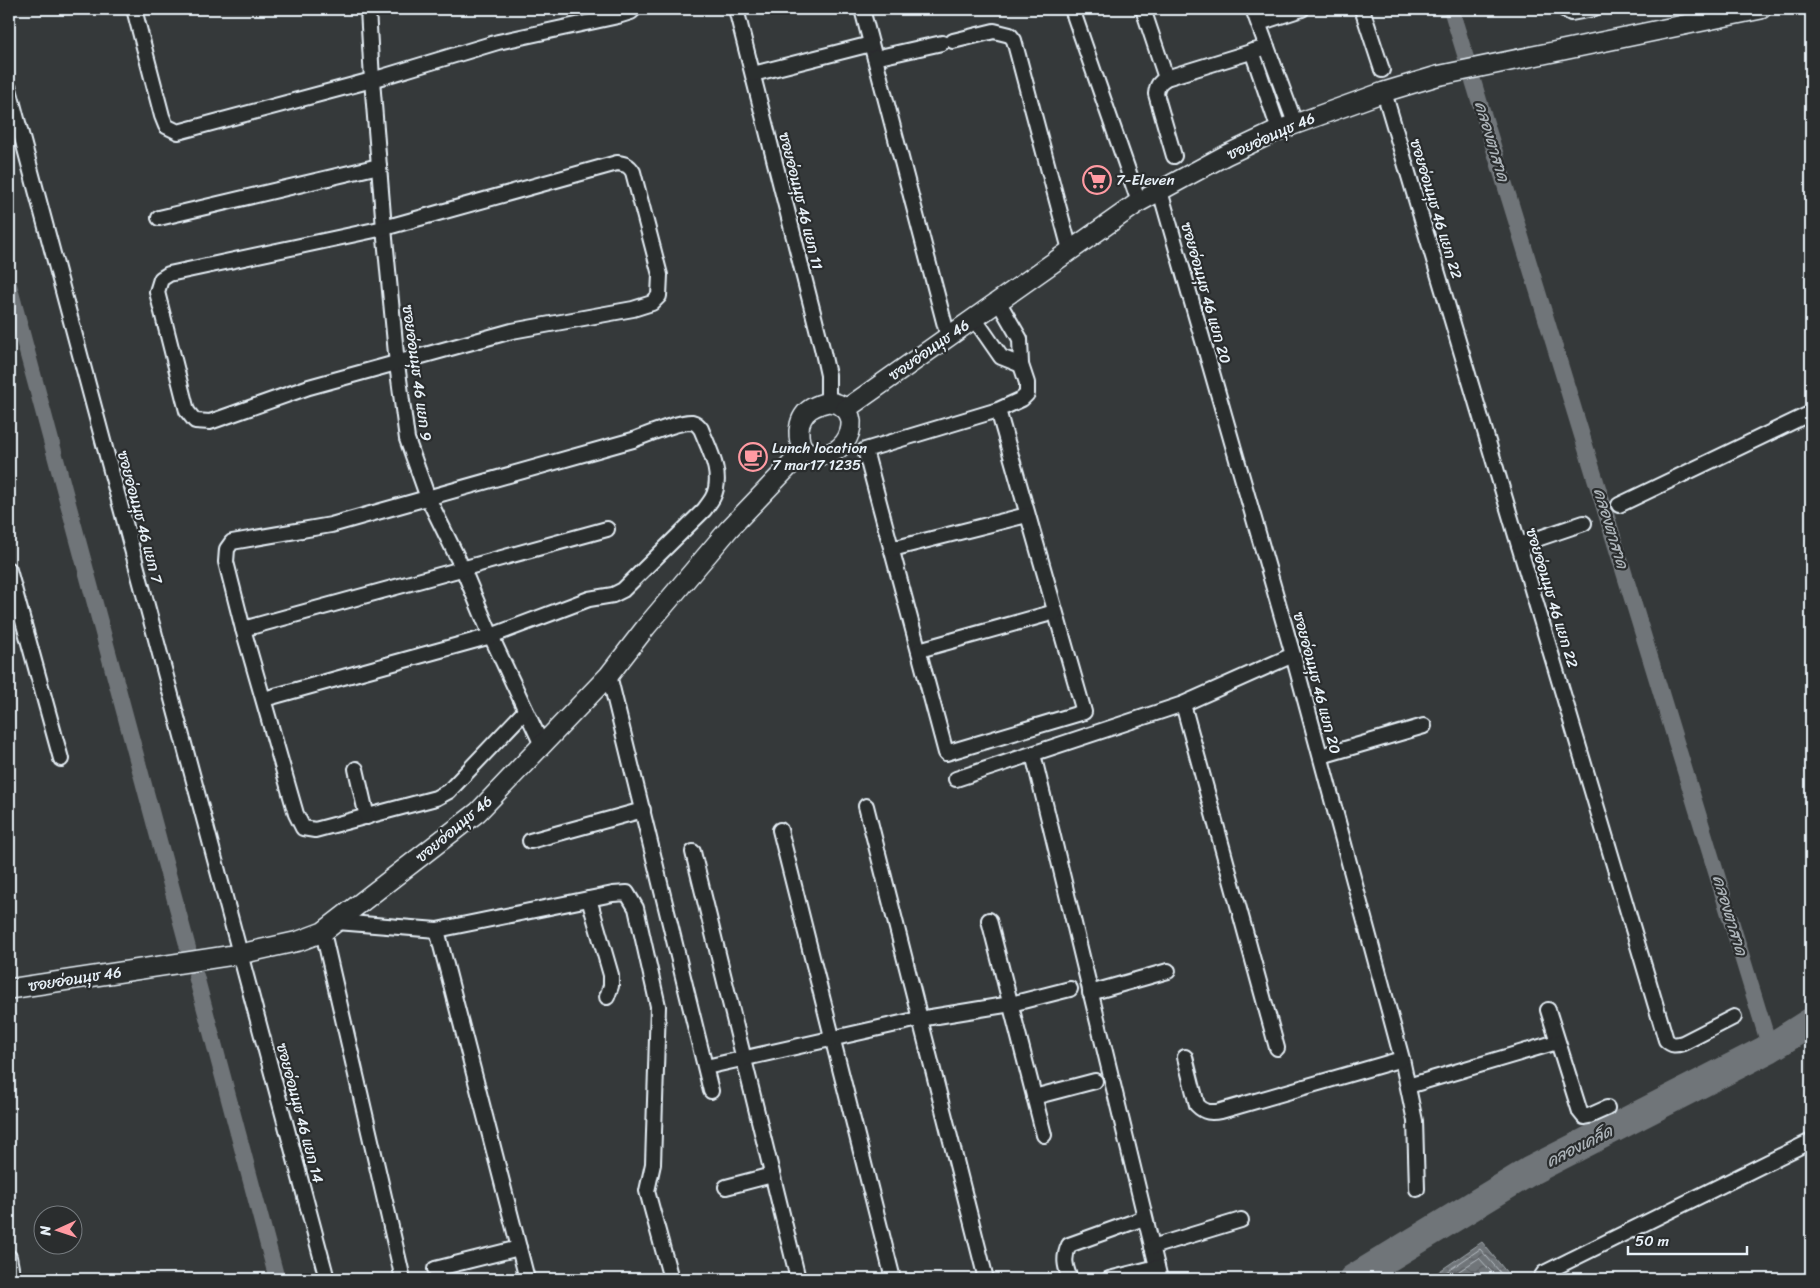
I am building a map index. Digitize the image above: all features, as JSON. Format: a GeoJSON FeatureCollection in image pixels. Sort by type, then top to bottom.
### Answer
{"type":"FeatureCollection","features":[{"type":"Feature","properties":{"kind":"street"},"geometry":{"type":"LineString","coordinates":[[134,9],[162,116],[166,126],[178,132],[372,80],[498,42],[618,16],[631,12],[634,9]]}},
{"type":"Feature","properties":{"kind":"street","name":"ซอยอ่อนนุช 46 แยก 9"},"geometry":{"type":"LineString","coordinates":[[368,9],[384,228],[397,364],[407,439],[428,498],[463,569],[491,636],[542,745]]}},
{"type":"Feature","properties":{"kind":"street","name":"ซอยอ่อนนุช 46 แยก 11"},"geometry":{"type":"LineString","coordinates":[[736,9],[822,348],[828,375],[828,402]]}},
{"type":"Feature","properties":{"kind":"street"},"geometry":{"type":"LineString","coordinates":[[862,9],[948,337]]}},
{"type":"Feature","properties":{"kind":"street"},"geometry":{"type":"LineString","coordinates":[[1072,9],[1138,202]]}},
{"type":"Feature","properties":{"kind":"street"},"geometry":{"type":"LineString","coordinates":[[1143,9],[1166,78]]}},
{"type":"Feature","properties":{"kind":"street"},"geometry":{"type":"LineString","coordinates":[[1253,9],[1267,46],[1287,127]]}},
{"type":"Feature","properties":{"kind":"street"},"geometry":{"type":"LineString","coordinates":[[1259,23],[1302,9]]}},
{"type":"Feature","properties":{"kind":"street"},"geometry":{"type":"LineString","coordinates":[[1362,9],[1382,70]]}},
{"type":"Feature","properties":{"kind":"street"},"geometry":{"type":"LineString","coordinates":[[1564,9],[1571,13],[1593,9]]}},
{"type":"Feature","properties":{"kind":"street","name":"ซอยอ่อนนุช 46"},"geometry":{"type":"LineString","coordinates":[[846,409],[1138,202],[1226,155],[1287,127],[1384,92],[1437,76],[1760,9]]}},
{"type":"Feature","properties":{"kind":"street"},"geometry":{"type":"LineString","coordinates":[[875,58],[994,31],[1010,35],[1014,40],[1070,250]]}},
{"type":"Feature","properties":{"kind":"street"},"geometry":{"type":"LineString","coordinates":[[753,74],[871,44]]}},
{"type":"Feature","properties":{"kind":"street"},"geometry":{"type":"LineString","coordinates":[[1174,156],[1156,94],[1156,87],[1160,82],[1166,78],[1267,46]]}},
{"type":"Feature","properties":{"kind":"street"},"geometry":{"type":"LineString","coordinates":[[1252,51],[1287,127]]}},
{"type":"Feature","properties":{"kind":"street","name":"ซอยอ่อนนุช 46 แยก 7"},"geometry":{"type":"LineString","coordinates":[[9,89],[240,954]]}},
{"type":"Feature","properties":{"kind":"street","name":"ซอยอ่อนนุช 46 แยก 22"},"geometry":{"type":"LineString","coordinates":[[1384,92],[1666,1040],[1670,1044],[1683,1043],[1734,1017]]}},
{"type":"Feature","properties":{"kind":"street"},"geometry":{"type":"LineString","coordinates":[[617,163],[630,167],[633,172],[660,275],[659,296],[652,303],[633,309],[512,331],[397,364],[309,386],[210,422],[195,421],[187,410],[157,292],[161,279],[169,274],[384,228],[617,163]]}},
{"type":"Feature","properties":{"kind":"street"},"geometry":{"type":"LineString","coordinates":[[159,218],[379,166]]}},
{"type":"Feature","properties":{"kind":"street","name":"ซอยอ่อนนุช 46 แยก 20"},"geometry":{"type":"LineString","coordinates":[[1160,191],[1293,655],[1402,1059],[1415,1121],[1417,1189]]}},
{"type":"Feature","properties":{"kind":"street"},"geometry":{"type":"LineString","coordinates":[[998,301],[1020,339],[1021,365],[1027,383],[1027,394],[1022,399],[998,410],[865,450],[946,753],[1084,712],[998,410]]}},
{"type":"Feature","properties":{"kind":"street"},"geometry":{"type":"LineString","coordinates":[[974,318],[1001,357],[1021,365]]}},
{"type":"Feature","properties":{"kind":"street"},"geometry":{"type":"LineString","coordinates":[[828,402],[841,404],[846,409],[851,424],[850,435],[844,444],[835,451],[811,454],[804,449],[800,441],[800,423],[804,415],[812,408],[828,402]]}},
{"type":"Feature","properties":{"kind":"street"},"geometry":{"type":"LineString","coordinates":[[1618,505],[1811,413]]}},
{"type":"Feature","properties":{"kind":"street"},"geometry":{"type":"LineString","coordinates":[[264,699],[491,636],[589,599],[613,595],[623,590],[704,510],[714,497],[717,479],[716,469],[702,429],[698,424],[692,422],[685,423],[633,440],[331,525],[232,542],[227,549],[226,562],[243,629],[296,814],[303,828],[315,830],[423,803],[436,798],[449,791],[525,711]]}},
{"type":"Feature","properties":{"kind":"street","name":"ซอยอ่อนนุช 46"},"geometry":{"type":"LineString","coordinates":[[9,989],[240,954],[299,941],[330,927],[478,812],[609,675],[646,627],[730,529],[804,449]]}},
{"type":"Feature","properties":{"kind":"street"},"geometry":{"type":"LineString","coordinates":[[892,549],[1028,514]]}},
{"type":"Feature","properties":{"kind":"street"},"geometry":{"type":"LineString","coordinates":[[1519,545],[1584,523]]}},
{"type":"Feature","properties":{"kind":"street"},"geometry":{"type":"LineString","coordinates":[[243,629],[607,529]]}},
{"type":"Feature","properties":{"kind":"street"},"geometry":{"type":"LineString","coordinates":[[9,570],[61,759]]}},
{"type":"Feature","properties":{"kind":"street"},"geometry":{"type":"LineString","coordinates":[[919,650],[1055,612]]}},
{"type":"Feature","properties":{"kind":"street"},"geometry":{"type":"LineString","coordinates":[[956,779],[1182,704],[1293,655]]}},
{"type":"Feature","properties":{"kind":"street"},"geometry":{"type":"LineString","coordinates":[[609,675],[711,1091]]}},
{"type":"Feature","properties":{"kind":"street"},"geometry":{"type":"LineString","coordinates":[[1182,704],[1277,1048]]}},
{"type":"Feature","properties":{"kind":"street"},"geometry":{"type":"LineString","coordinates":[[1321,756],[1424,726]]}},
{"type":"Feature","properties":{"kind":"street"},"geometry":{"type":"LineString","coordinates":[[1033,754],[1144,1218],[1159,1273],[1109,1279]]}},
{"type":"Feature","properties":{"kind":"street"},"geometry":{"type":"LineString","coordinates":[[356,769],[367,817]]}},
{"type":"Feature","properties":{"kind":"street"},"geometry":{"type":"LineString","coordinates":[[866,806],[986,1279]]}},
{"type":"Feature","properties":{"kind":"street"},"geometry":{"type":"LineString","coordinates":[[530,842],[643,810]]}},
{"type":"Feature","properties":{"kind":"street"},"geometry":{"type":"LineString","coordinates":[[780,830],[892,1279]]}},
{"type":"Feature","properties":{"kind":"street"},"geometry":{"type":"LineString","coordinates":[[693,852],[798,1279]]}},
{"type":"Feature","properties":{"kind":"street"},"geometry":{"type":"LineString","coordinates":[[403,1279],[330,927],[438,930],[613,894],[628,893],[636,908],[658,1006],[653,1164],[647,1191],[671,1279]]}},
{"type":"Feature","properties":{"kind":"street"},"geometry":{"type":"LineString","coordinates":[[590,899],[611,976],[611,986],[607,997]]}},
{"type":"Feature","properties":{"kind":"street"},"geometry":{"type":"LineString","coordinates":[[989,920],[1044,1134]]}},
{"type":"Feature","properties":{"kind":"street"},"geometry":{"type":"LineString","coordinates":[[438,930],[527,1279]]}},
{"type":"Feature","properties":{"kind":"street","name":"ซอยอ่อนนุช 46 แยก 14"},"geometry":{"type":"LineString","coordinates":[[240,954],[327,1279]]}},
{"type":"Feature","properties":{"kind":"street"},"geometry":{"type":"LineString","coordinates":[[1090,993],[1168,971]]}},
{"type":"Feature","properties":{"kind":"street"},"geometry":{"type":"LineString","coordinates":[[706,1067],[919,1018],[1011,1004],[1070,989]]}},
{"type":"Feature","properties":{"kind":"street"},"geometry":{"type":"LineString","coordinates":[[1548,1010],[1580,1112],[1584,1116],[1589,1116],[1607,1108]]}},
{"type":"Feature","properties":{"kind":"street"},"geometry":{"type":"LineString","coordinates":[[1408,1086],[1557,1042]]}},
{"type":"Feature","properties":{"kind":"street"},"geometry":{"type":"LineString","coordinates":[[1185,1057],[1198,1105],[1203,1111],[1210,1113],[1402,1059]]}},
{"type":"Feature","properties":{"kind":"street"},"geometry":{"type":"LineString","coordinates":[[1034,1097],[1095,1081]]}},
{"type":"Feature","properties":{"kind":"street"},"geometry":{"type":"LineString","coordinates":[[1540,1279],[1544,1273],[1811,1141]]}},
{"type":"Feature","properties":{"kind":"street"},"geometry":{"type":"LineString","coordinates":[[726,1187],[772,1175]]}},
{"type":"Feature","properties":{"kind":"street"},"geometry":{"type":"LineString","coordinates":[[1070,1279],[1064,1256],[1069,1245],[1144,1218]]}},
{"type":"Feature","properties":{"kind":"street"},"geometry":{"type":"LineString","coordinates":[[1152,1248],[1241,1220]]}},
{"type":"Feature","properties":{"kind":"street"},"geometry":{"type":"LineString","coordinates":[[435,1269],[520,1248]]}},
{"type":"Feature","properties":{"kind":"street"},"geometry":{"type":"LineString","coordinates":[[9,1257],[13,1279]]}},
{"type":"Feature","properties":{"kind":"water"},"geometry":{"type":"Polygon","coordinates":[[[1482,1242],[1512,1279],[1428,1279],[1482,1242]]]}},
{"type":"Feature","properties":{"kind":"waterway","name":"คลองตาสาด"},"geometry":{"type":"LineString","coordinates":[[1451,9],[1770,1048]]}},
{"type":"Feature","properties":{"kind":"waterway"},"geometry":{"type":"LineString","coordinates":[[9,285],[188,948]]}},
{"type":"Feature","properties":{"kind":"waterway"},"geometry":{"type":"LineString","coordinates":[[196,976],[277,1279]]}},
{"type":"Feature","properties":{"kind":"waterway","name":"คลองเคล็ด"},"geometry":{"type":"LineString","coordinates":[[1353,1279],[1530,1171],[1770,1048],[1811,1022]]}},
{"type":"Feature","properties":{"kind":"place","name":"7-Eleven"},"geometry":{"type":"Point","coordinates":[1097,180]}},
{"type":"Feature","properties":{"kind":"place","name":"Lunch location 7 mar17 1235"},"geometry":{"type":"Point","coordinates":[753,457]}}]}
